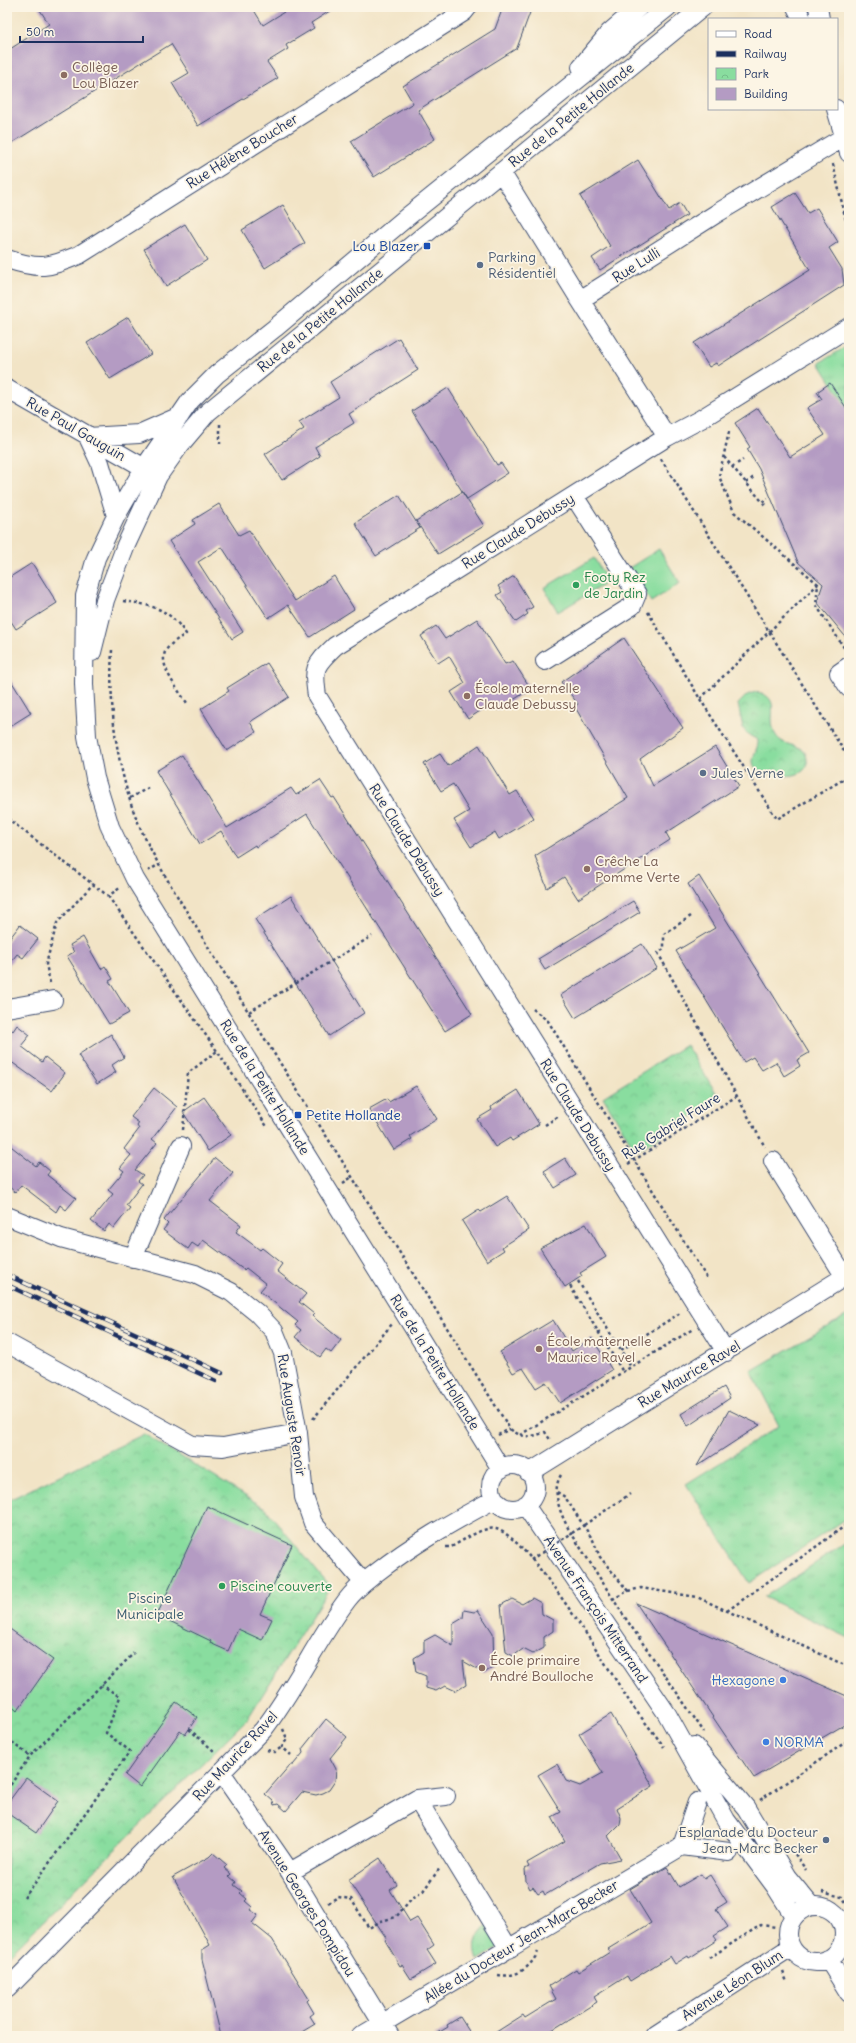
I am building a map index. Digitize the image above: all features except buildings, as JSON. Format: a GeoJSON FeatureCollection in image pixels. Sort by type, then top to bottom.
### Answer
{"type":"FeatureCollection","features":[{"type":"Feature","properties":{"kind":"street","name":"Rue Hélène Boucher"},"geometry":{"type":"LineString","coordinates":[[7,259],[31,267],[46,266],[79,255],[464,12],[468,7]]}},
{"type":"Feature","properties":{"kind":"street"},"geometry":{"type":"LineString","coordinates":[[557,96],[610,32],[639,7]]}},
{"type":"Feature","properties":{"kind":"street","name":"Rue de la Petite Hollande"},"geometry":{"type":"LineString","coordinates":[[84,684],[105,600],[126,546],[151,472],[180,416],[190,401],[217,374],[275,328],[407,217],[668,7]]}},
{"type":"Feature","properties":{"kind":"street","name":"Rue de la Petite Hollande"},"geometry":{"type":"LineString","coordinates":[[501,1469],[136,879],[110,827],[95,778],[86,736],[84,684],[85,596],[96,558],[116,516],[151,472],[180,445],[208,412],[703,7]]}},
{"type":"Feature","properties":{"kind":"street"},"geometry":{"type":"LineString","coordinates":[[796,7],[802,18]]}},
{"type":"Feature","properties":{"kind":"street"},"geometry":{"type":"LineString","coordinates":[[818,7],[820,18]]}},
{"type":"Feature","properties":{"kind":"street"},"geometry":{"type":"LineString","coordinates":[[836,110],[847,145]]}},
{"type":"Feature","properties":{"kind":"street","name":"Rue Lulli"},"geometry":{"type":"LineString","coordinates":[[580,300],[718,212],[827,147],[847,145]]}},
{"type":"Feature","properties":{"kind":"street"},"geometry":{"type":"LineString","coordinates":[[501,172],[580,300],[660,447]]}},
{"type":"Feature","properties":{"kind":"street","name":"Rue Claude Debussy"},"geometry":{"type":"LineString","coordinates":[[726,1352],[317,696],[314,676],[318,662],[334,646],[574,496],[660,447],[701,419],[849,327]]}},
{"type":"Feature","properties":{"kind":"street","name":"Rue Paul Gauguin"},"geometry":{"type":"LineString","coordinates":[[7,389],[151,472]]}},
{"type":"Feature","properties":{"kind":"street"},"geometry":{"type":"LineString","coordinates":[[116,516],[100,462],[88,437],[139,434],[180,416]]}},
{"type":"Feature","properties":{"kind":"street"},"geometry":{"type":"LineString","coordinates":[[545,661],[632,606],[637,594],[574,496]]}},
{"type":"Feature","properties":{"kind":"street"},"geometry":{"type":"LineString","coordinates":[[849,666],[839,672],[849,688]]}},
{"type":"Feature","properties":{"kind":"street"},"geometry":{"type":"LineString","coordinates":[[7,1008],[53,1000]]}},
{"type":"Feature","properties":{"kind":"street"},"geometry":{"type":"LineString","coordinates":[[132,1258],[181,1146]]}},
{"type":"Feature","properties":{"kind":"street"},"geometry":{"type":"LineString","coordinates":[[773,1161],[847,1275]]}},
{"type":"Feature","properties":{"kind":"street","name":"Rue Auguste Renoir"},"geometry":{"type":"LineString","coordinates":[[7,1216],[61,1238],[195,1274],[231,1292],[257,1313],[274,1332],[283,1353],[297,1427],[304,1497],[313,1523],[364,1583]]}},
{"type":"Feature","properties":{"kind":"street","name":"Rue Maurice Ravel"},"geometry":{"type":"LineString","coordinates":[[529,1473],[559,1453],[726,1352],[847,1275]]}},
{"type":"Feature","properties":{"kind":"street"},"geometry":{"type":"LineString","coordinates":[[7,1343],[192,1445],[222,1447],[297,1427]]}},
{"type":"Feature","properties":{"kind":"street"},"geometry":{"type":"LineString","coordinates":[[507,1466],[519,1466],[529,1473],[535,1486],[530,1500],[525,1505],[512,1509],[505,1508],[495,1499],[491,1486],[493,1479],[501,1469],[507,1466]]}},
{"type":"Feature","properties":{"kind":"street","name":"Rue Maurice Ravel"},"geometry":{"type":"LineString","coordinates":[[7,1989],[263,1730],[279,1709],[348,1599],[364,1583],[396,1557],[451,1522],[495,1499]]}},
{"type":"Feature","properties":{"kind":"street","name":"Avenue François Mitterrand"},"geometry":{"type":"LineString","coordinates":[[525,1505],[667,1714],[726,1820],[775,1886],[794,1916]]}},
{"type":"Feature","properties":{"kind":"street","name":"Avenue François Mitterrand"},"geometry":{"type":"LineString","coordinates":[[667,1714],[746,1808],[787,1877],[815,1898]]}},
{"type":"Feature","properties":{"kind":"street","name":"Avenue Georges Pompidou"},"geometry":{"type":"LineString","coordinates":[[222,1772],[290,1872],[386,2030]]}},
{"type":"Feature","properties":{"kind":"street"},"geometry":{"type":"LineString","coordinates":[[290,1872],[416,1799],[446,1796]]}},
{"type":"Feature","properties":{"kind":"street"},"geometry":{"type":"LineString","coordinates":[[416,1799],[509,1949]]}},
{"type":"Feature","properties":{"kind":"street"},"geometry":{"type":"LineString","coordinates":[[697,1802],[682,1846],[729,1852]]}},
{"type":"Feature","properties":{"kind":"street","name":"Allée du Docteur Jean-Marc Becker"},"geometry":{"type":"LineString","coordinates":[[361,2036],[386,2030],[509,1949],[682,1846]]}},
{"type":"Feature","properties":{"kind":"street"},"geometry":{"type":"LineString","coordinates":[[815,1898],[826,1907],[846,1908],[842,1923],[844,1938],[833,1956],[811,1962],[803,1959],[791,1947],[788,1931],[794,1916],[815,1898]]}},
{"type":"Feature","properties":{"kind":"street","name":"Avenue Léon Blum"},"geometry":{"type":"LineString","coordinates":[[654,2036],[791,1947]]}},
{"type":"Feature","properties":{"kind":"street"},"geometry":{"type":"LineString","coordinates":[[833,1956],[849,1974]]}},
{"type":"Feature","properties":{"kind":"street"},"geometry":{"type":"LineString","coordinates":[[833,1956],[849,1993]]}},
{"type":"Feature","properties":{"kind":"path"},"geometry":{"type":"LineString","coordinates":[[827,147],[835,170],[849,234]]}},
{"type":"Feature","properties":{"kind":"path"},"geometry":{"type":"LineString","coordinates":[[729,432],[719,476],[734,512],[818,584]]}},
{"type":"Feature","properties":{"kind":"path"},"geometry":{"type":"LineString","coordinates":[[660,447],[769,632],[849,759]]}},
{"type":"Feature","properties":{"kind":"path"},"geometry":{"type":"LineString","coordinates":[[723,457],[766,506]]}},
{"type":"Feature","properties":{"kind":"path"},"geometry":{"type":"LineString","coordinates":[[732,467],[743,460]]}},
{"type":"Feature","properties":{"kind":"path"},"geometry":{"type":"LineString","coordinates":[[746,483],[754,477]]}},
{"type":"Feature","properties":{"kind":"path"},"geometry":{"type":"LineString","coordinates":[[763,502],[768,498]]}},
{"type":"Feature","properties":{"kind":"path"},"geometry":{"type":"LineString","coordinates":[[700,699],[818,584]]}},
{"type":"Feature","properties":{"kind":"path"},"geometry":{"type":"LineString","coordinates":[[818,584],[816,605],[849,655]]}},
{"type":"Feature","properties":{"kind":"path"},"geometry":{"type":"LineString","coordinates":[[637,594],[700,699],[777,819],[849,776]]}},
{"type":"Feature","properties":{"kind":"path"},"geometry":{"type":"LineString","coordinates":[[120,601],[148,604],[168,614],[177,621],[186,634],[172,643],[165,653],[164,660],[167,673],[187,703]]}},
{"type":"Feature","properties":{"kind":"path"},"geometry":{"type":"LineString","coordinates":[[112,644],[110,692],[113,727],[130,798],[144,838],[158,865],[248,1012],[510,1429],[519,1436],[536,1436],[545,1432],[559,1453],[566,1467],[559,1477],[557,1492],[561,1514],[568,1528],[613,1599],[709,1738]]}},
{"type":"Feature","properties":{"kind":"path"},"geometry":{"type":"LineString","coordinates":[[130,798],[150,787]]}},
{"type":"Feature","properties":{"kind":"path"},"geometry":{"type":"LineString","coordinates":[[7,812],[10,820]]}},
{"type":"Feature","properties":{"kind":"path"},"geometry":{"type":"LineString","coordinates":[[7,818],[108,896],[217,1051],[268,1129]]}},
{"type":"Feature","properties":{"kind":"path"},"geometry":{"type":"LineString","coordinates":[[108,896],[158,865]]}},
{"type":"Feature","properties":{"kind":"path"},"geometry":{"type":"LineString","coordinates":[[53,1000],[46,964],[56,923],[93,884]]}},
{"type":"Feature","properties":{"kind":"path"},"geometry":{"type":"LineString","coordinates":[[691,916],[664,934],[664,949],[658,953],[773,1161]]}},
{"type":"Feature","properties":{"kind":"path"},"geometry":{"type":"LineString","coordinates":[[248,1012],[372,936]]}},
{"type":"Feature","properties":{"kind":"path"},"geometry":{"type":"LineString","coordinates":[[530,1006],[548,1022],[708,1280]]}},
{"type":"Feature","properties":{"kind":"path"},"geometry":{"type":"LineString","coordinates":[[181,1146],[188,1074],[217,1051]]}},
{"type":"Feature","properties":{"kind":"path","name":"Rue Gabriel Faure"},"geometry":{"type":"LineString","coordinates":[[615,1173],[737,1096]]}},
{"type":"Feature","properties":{"kind":"path"},"geometry":{"type":"LineString","coordinates":[[578,1281],[631,1368]]}},
{"type":"Feature","properties":{"kind":"path"},"geometry":{"type":"LineString","coordinates":[[570,1286],[623,1372]]}},
{"type":"Feature","properties":{"kind":"path"},"geometry":{"type":"LineString","coordinates":[[621,1350],[696,1303]]}},
{"type":"Feature","properties":{"kind":"path"},"geometry":{"type":"LineString","coordinates":[[519,1436],[707,1320]]}},
{"type":"Feature","properties":{"kind":"path"},"geometry":{"type":"LineString","coordinates":[[297,1427],[312,1420],[395,1321]]}},
{"type":"Feature","properties":{"kind":"path"},"geometry":{"type":"LineString","coordinates":[[557,1492],[565,1497],[593,1540],[600,1558],[628,1591]]}},
{"type":"Feature","properties":{"kind":"path"},"geometry":{"type":"LineString","coordinates":[[531,1560],[630,1494]]}},
{"type":"Feature","properties":{"kind":"path"},"geometry":{"type":"LineString","coordinates":[[727,1611],[849,1523]]}},
{"type":"Feature","properties":{"kind":"path"},"geometry":{"type":"LineString","coordinates":[[440,1548],[451,1547],[484,1530],[495,1529],[510,1537],[531,1560],[580,1623],[630,1702],[666,1749]]}},
{"type":"Feature","properties":{"kind":"path"},"geometry":{"type":"LineString","coordinates":[[613,1599],[628,1591],[641,1588],[697,1597],[849,1667]]}},
{"type":"Feature","properties":{"kind":"path"},"geometry":{"type":"LineString","coordinates":[[7,1790],[30,1756],[134,1653]]}},
{"type":"Feature","properties":{"kind":"path"},"geometry":{"type":"LineString","coordinates":[[24,1898],[130,1751],[106,1733],[120,1697],[102,1685]]}},
{"type":"Feature","properties":{"kind":"path"},"geometry":{"type":"LineString","coordinates":[[189,1728],[214,1750]]}},
{"type":"Feature","properties":{"kind":"path"},"geometry":{"type":"LineString","coordinates":[[265,1749],[272,1752],[279,1750],[282,1747],[287,1739],[283,1729]]}},
{"type":"Feature","properties":{"kind":"path"},"geometry":{"type":"LineString","coordinates":[[7,1739],[30,1756]]}},
{"type":"Feature","properties":{"kind":"path"},"geometry":{"type":"LineString","coordinates":[[759,1801],[849,1740]]}},
{"type":"Feature","properties":{"kind":"path"},"geometry":{"type":"LineString","coordinates":[[282,1747],[291,1755]]}},
{"type":"Feature","properties":{"kind":"path"},"geometry":{"type":"LineString","coordinates":[[755,1796],[763,1807]]}},
{"type":"Feature","properties":{"kind":"path"},"geometry":{"type":"LineString","coordinates":[[795,1853],[806,1872]]}},
{"type":"Feature","properties":{"kind":"path"},"geometry":{"type":"LineString","coordinates":[[314,1911],[338,1897],[351,1899],[370,1928],[382,1921],[396,1917],[411,1900],[423,1891],[438,1872],[443,1859],[451,1854]]}},
{"type":"Feature","properties":{"kind":"path"},"geometry":{"type":"LineString","coordinates":[[815,1898],[842,1897],[846,1908]]}},
{"type":"Feature","properties":{"kind":"path"},"geometry":{"type":"LineString","coordinates":[[846,1908],[849,1900]]}},
{"type":"Feature","properties":{"kind":"path"},"geometry":{"type":"LineString","coordinates":[[709,1958],[761,1925],[776,1927]]}},
{"type":"Feature","properties":{"kind":"path"},"geometry":{"type":"LineString","coordinates":[[782,1970],[787,1982]]}},
{"type":"Feature","properties":{"kind":"green space"},"geometry":{"type":"Polygon","coordinates":[[[849,345],[849,410],[819,363],[849,345]]]}},
{"type":"Feature","properties":{"kind":"green space"},"geometry":{"type":"Polygon","coordinates":[[[659,549],[680,583],[651,602],[629,568],[659,549]]]}},
{"type":"Feature","properties":{"kind":"green space","name":"Footy Rez de Jardin"},"geometry":{"type":"Polygon","coordinates":[[[594,558],[608,582],[558,612],[544,588],[594,558]]]}},
{"type":"Feature","properties":{"kind":"green space"},"geometry":{"type":"Polygon","coordinates":[[[756,692],[764,694],[771,702],[772,722],[776,735],[784,743],[799,748],[806,755],[807,765],[803,771],[796,775],[786,776],[766,773],[758,770],[754,766],[753,759],[758,740],[747,734],[743,728],[738,704],[747,695],[756,692]]]}},
{"type":"Feature","properties":{"kind":"green space"},"geometry":{"type":"Polygon","coordinates":[[[686,1045],[720,1099],[636,1151],[603,1097],[686,1045]]]}},
{"type":"Feature","properties":{"kind":"green space"},"geometry":{"type":"Polygon","coordinates":[[[849,1314],[849,1517],[749,1583],[686,1484],[779,1426],[751,1371],[849,1314]]]}},
{"type":"Feature","properties":{"kind":"green space","name":"Piscine Municipale"},"geometry":{"type":"Polygon","coordinates":[[[144,1434],[265,1508],[330,1587],[248,1718],[7,1957],[7,1501],[144,1434]]]}},
{"type":"Feature","properties":{"kind":"green space"},"geometry":{"type":"Polygon","coordinates":[[[849,1541],[849,1638],[764,1597],[849,1541]]]}},
{"type":"Feature","properties":{"kind":"green space"},"geometry":{"type":"Polygon","coordinates":[[[489,1923],[502,1946],[478,1960],[476,1955],[477,1940],[481,1931],[489,1923]]]}},
{"type":"Feature","properties":{"kind":"railway"},"geometry":{"type":"LineString","coordinates":[[7,1275],[222,1373]]}},
{"type":"Feature","properties":{"kind":"railway"},"geometry":{"type":"LineString","coordinates":[[7,1285],[216,1381]]}},
{"type":"Feature","properties":{"kind":"place","name":"Collège Lou Blazer"},"geometry":{"type":"Point","coordinates":[64,75]}},
{"type":"Feature","properties":{"kind":"place","name":"Lou Blazer"},"geometry":{"type":"Point","coordinates":[427,246]}},
{"type":"Feature","properties":{"kind":"place","name":"Parking Résidentiel"},"geometry":{"type":"Point","coordinates":[480,265]}},
{"type":"Feature","properties":{"kind":"place","name":"Footy Rez de Jardin"},"geometry":{"type":"Point","coordinates":[576,585]}},
{"type":"Feature","properties":{"kind":"place","name":"École maternelle Claude Debussy"},"geometry":{"type":"Point","coordinates":[467,696]}},
{"type":"Feature","properties":{"kind":"place","name":"Jules Verne"},"geometry":{"type":"Point","coordinates":[703,773]}},
{"type":"Feature","properties":{"kind":"place","name":"Crêche La Pomme Verte"},"geometry":{"type":"Point","coordinates":[587,869]}},
{"type":"Feature","properties":{"kind":"place","name":"Petite Hollande"},"geometry":{"type":"Point","coordinates":[298,1115]}},
{"type":"Feature","properties":{"kind":"place","name":"École maternelle Maurice Ravel"},"geometry":{"type":"Point","coordinates":[539,1349]}},
{"type":"Feature","properties":{"kind":"place","name":"Piscine couverte"},"geometry":{"type":"Point","coordinates":[222,1586]}},
{"type":"Feature","properties":{"kind":"place","name":"École primaire André Boulloche"},"geometry":{"type":"Point","coordinates":[482,1668]}},
{"type":"Feature","properties":{"kind":"place","name":"Hexagone"},"geometry":{"type":"Point","coordinates":[783,1680]}},
{"type":"Feature","properties":{"kind":"place","name":"NORMA"},"geometry":{"type":"Point","coordinates":[766,1742]}},
{"type":"Feature","properties":{"kind":"place","name":"Esplanade du Docteur Jean-Marc Becker"},"geometry":{"type":"Point","coordinates":[826,1840]}}]}
